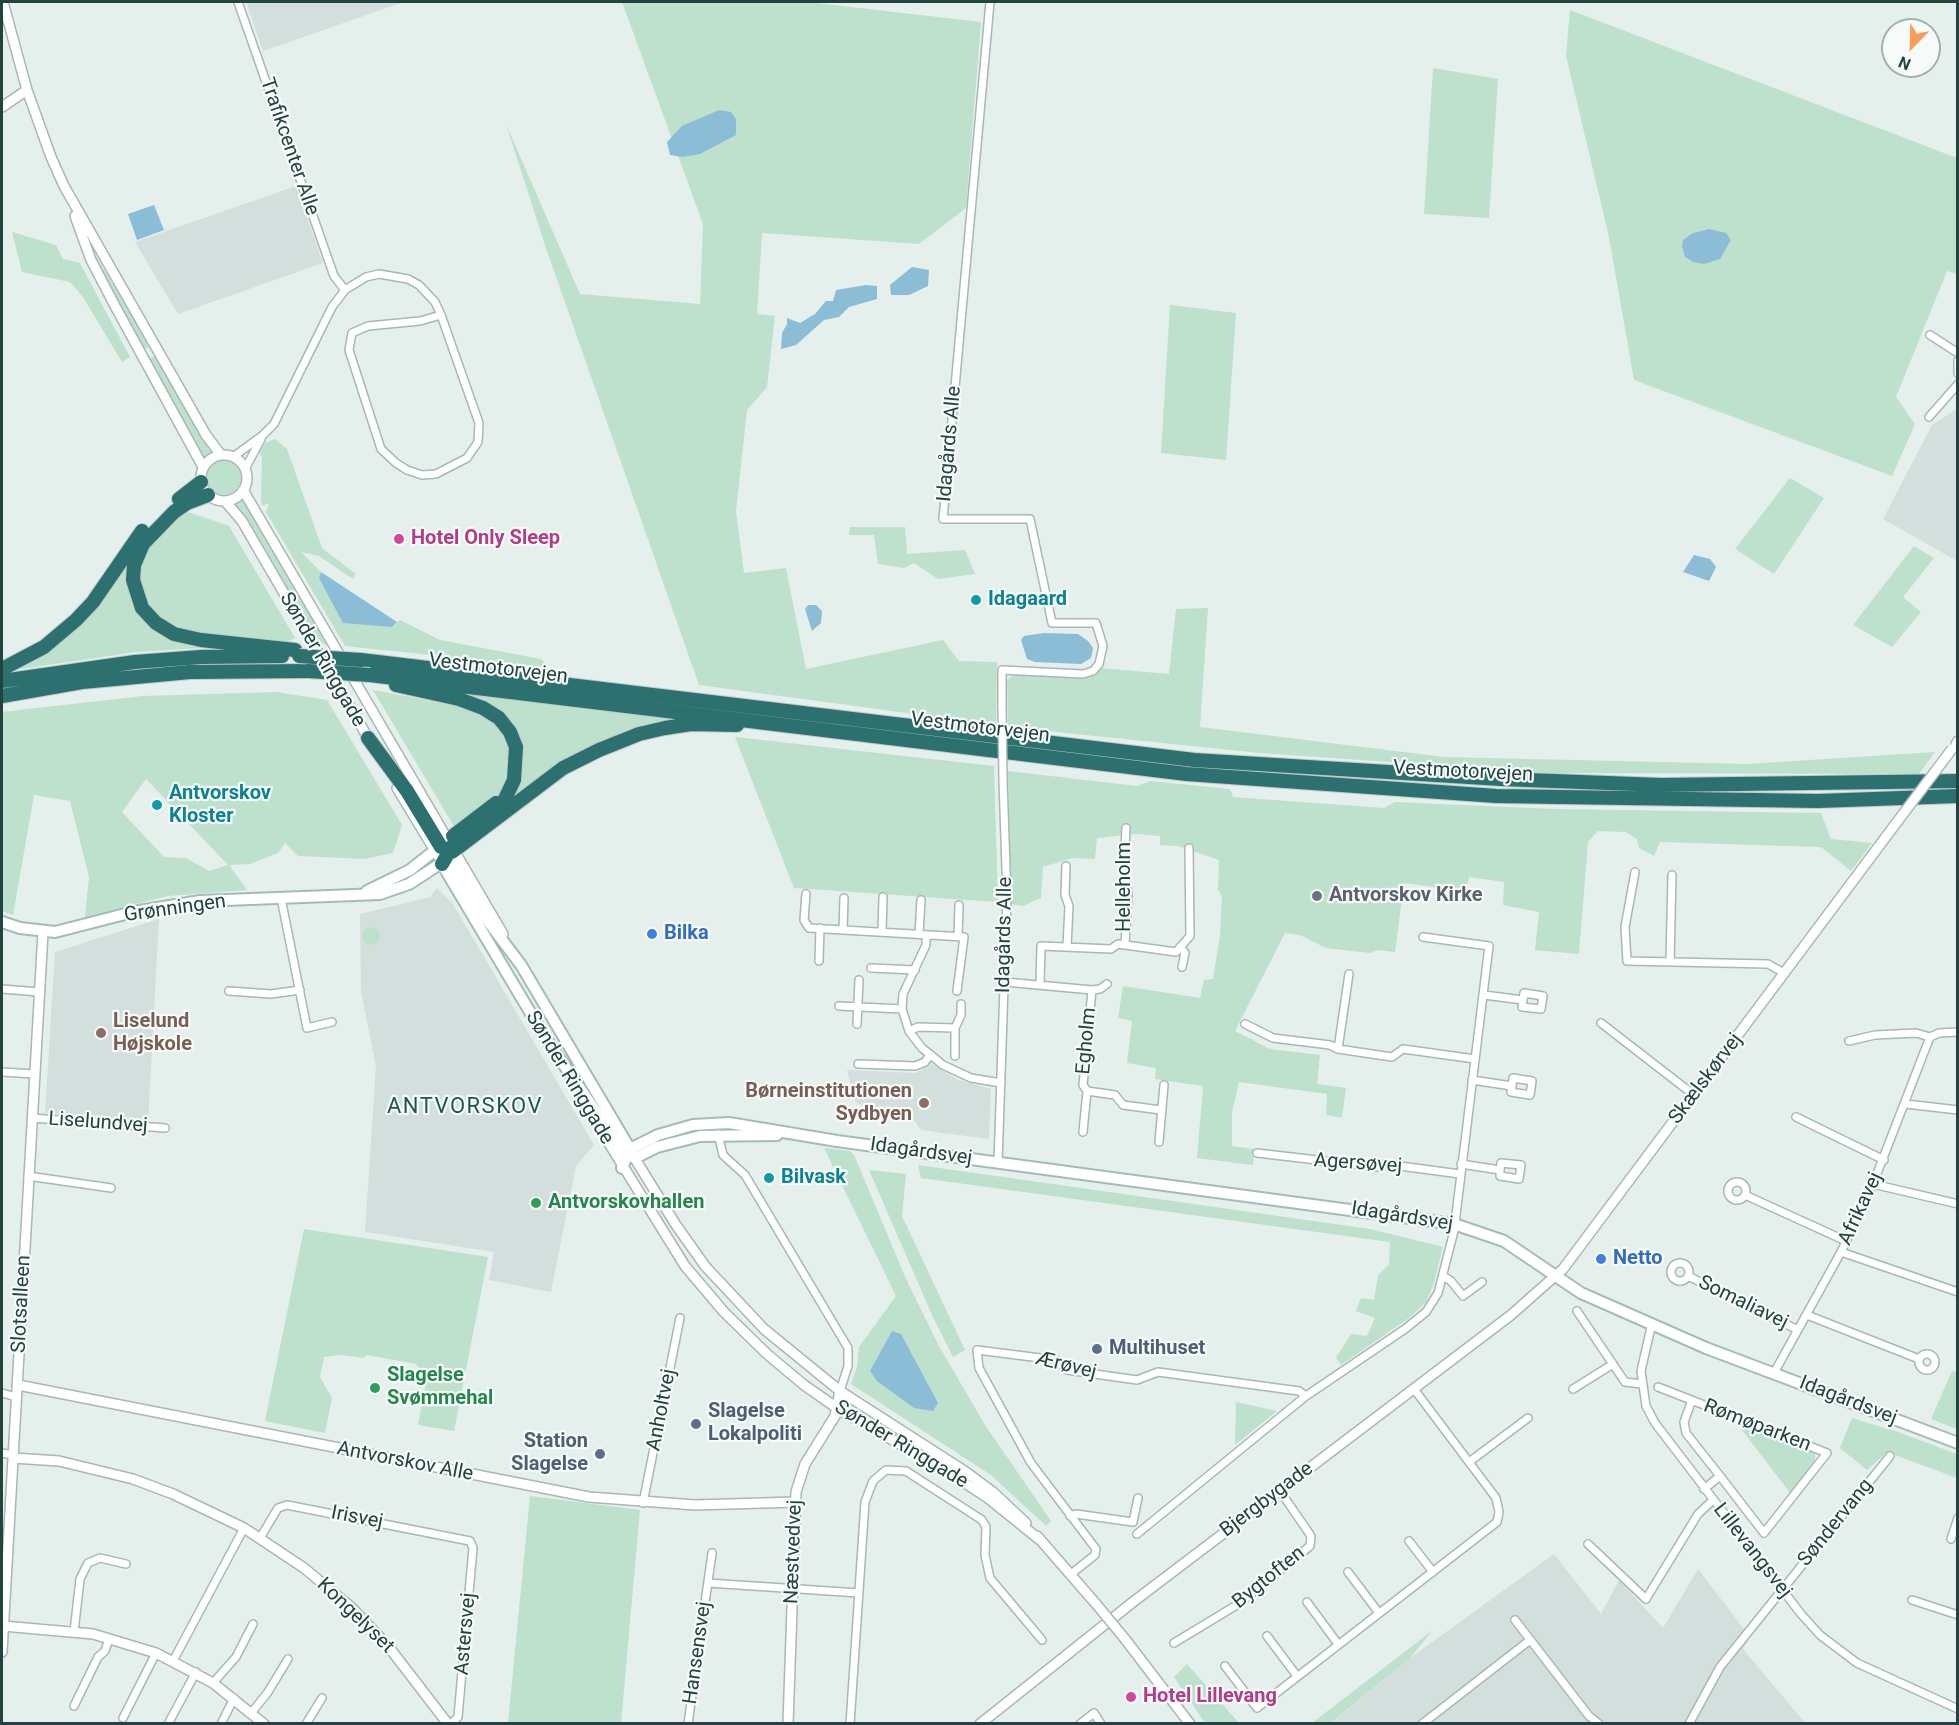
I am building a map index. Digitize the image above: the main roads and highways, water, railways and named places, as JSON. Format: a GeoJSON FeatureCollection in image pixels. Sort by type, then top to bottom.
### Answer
{"type":"FeatureCollection","features":[{"type":"Feature","properties":{"kind":"highway"},"geometry":{"type":"LineString","coordinates":[[2,669],[44,647],[76,620],[93,602],[144,529],[201,482]]}},
{"type":"Feature","properties":{"kind":"highway"},"geometry":{"type":"LineString","coordinates":[[208,495],[187,503],[174,512],[143,544],[134,565],[133,580],[142,608],[165,630],[185,637],[297,653]]}},
{"type":"Feature","properties":{"kind":"highway","name":"Vestmotorvejen"},"geometry":{"type":"LineString","coordinates":[[2,681],[135,662],[297,653],[1194,760],[1501,779],[1661,785],[1958,781]]}},
{"type":"Feature","properties":{"kind":"highway","name":"Vestmotorvejen"},"geometry":{"type":"LineString","coordinates":[[2,696],[82,682],[190,672],[311,671],[820,727],[1187,774],[1496,796],[1818,801],[1958,796]]}},
{"type":"Feature","properties":{"kind":"highway"},"geometry":{"type":"LineString","coordinates":[[372,678],[459,699],[483,708],[499,718],[510,732],[516,747],[514,780],[503,803],[445,851]]}},
{"type":"Feature","properties":{"kind":"highway"},"geometry":{"type":"LineString","coordinates":[[445,851],[563,768],[639,734],[691,724],[820,727]]}},
{"type":"Feature","properties":{"kind":"highway"},"geometry":{"type":"LineString","coordinates":[[368,738],[407,791],[445,851]]}},
{"type":"Feature","properties":{"kind":"main road","name":"Grønningen"},"geometry":{"type":"LineString","coordinates":[[352,895],[394,879],[445,851]]}},
{"type":"Feature","properties":{"kind":"main road","name":"Grønningen"},"geometry":{"type":"LineString","coordinates":[[2,922],[43,933],[71,930],[133,912],[173,905],[367,895],[394,891],[445,851]]}},
{"type":"Feature","properties":{"kind":"main road","name":"Sønder Ringgade"},"geometry":{"type":"LineString","coordinates":[[445,851],[487,920],[521,965],[630,1154]]}},
{"type":"Feature","properties":{"kind":"main road","name":"Sønder Ringgade"},"geometry":{"type":"LineString","coordinates":[[445,851],[546,1039],[630,1154]]}},
{"type":"Feature","properties":{"kind":"main road","name":"Idagårdsvej"},"geometry":{"type":"LineString","coordinates":[[630,1154],[675,1129],[715,1122],[737,1123],[837,1141],[1454,1224],[1504,1241],[1581,1293],[1722,1354],[1958,1443]]}},
{"type":"Feature","properties":{"kind":"main road","name":"Idagårdsvej"},"geometry":{"type":"LineString","coordinates":[[630,1154],[680,1140],[718,1134],[805,1136]]}},
{"type":"Feature","properties":{"kind":"main road"},"geometry":{"type":"LineString","coordinates":[[622,1168],[630,1154]]}},
{"type":"Feature","properties":{"kind":"water"},"geometry":{"type":"Polygon","coordinates":[[[719,110],[731,112],[736,119],[736,135],[700,154],[683,157],[670,155],[667,142],[682,126],[719,110]]]}},
{"type":"Feature","properties":{"kind":"water"},"geometry":{"type":"Polygon","coordinates":[[[154,205],[164,230],[137,240],[128,214],[154,205]]]}},
{"type":"Feature","properties":{"kind":"water"},"geometry":{"type":"Polygon","coordinates":[[[1709,229],[1726,233],[1731,240],[1720,259],[1704,264],[1693,262],[1685,257],[1683,240],[1693,233],[1709,229]]]}},
{"type":"Feature","properties":{"kind":"water"},"geometry":{"type":"Polygon","coordinates":[[[912,267],[929,270],[928,286],[909,295],[891,295],[890,285],[912,267]]]}},
{"type":"Feature","properties":{"kind":"water"},"geometry":{"type":"Polygon","coordinates":[[[866,285],[877,286],[877,299],[849,307],[839,317],[824,320],[796,345],[781,349],[782,333],[787,324],[787,318],[800,323],[815,314],[826,301],[833,301],[836,290],[866,285]]]}},
{"type":"Feature","properties":{"kind":"water"},"geometry":{"type":"Polygon","coordinates":[[[1694,555],[1710,559],[1716,567],[1709,581],[1683,572],[1694,555]]]}},
{"type":"Feature","properties":{"kind":"water"},"geometry":{"type":"Polygon","coordinates":[[[321,572],[397,622],[392,627],[343,623],[319,578],[321,572]]]}},
{"type":"Feature","properties":{"kind":"water"},"geometry":{"type":"Polygon","coordinates":[[[808,605],[816,605],[822,611],[821,623],[812,631],[805,609],[808,605]]]}},
{"type":"Feature","properties":{"kind":"water"},"geometry":{"type":"Polygon","coordinates":[[[1044,633],[1078,634],[1093,648],[1091,658],[1081,664],[1035,662],[1027,659],[1021,640],[1024,636],[1044,633]]]}},
{"type":"Feature","properties":{"kind":"water"},"geometry":{"type":"Polygon","coordinates":[[[892,1331],[901,1334],[938,1403],[933,1411],[914,1408],[877,1381],[870,1371],[892,1331]]]}},
{"type":"Feature","properties":{"kind":"place","name":"Hotel Only Sleep"},"geometry":{"type":"Point","coordinates":[399,539]}},
{"type":"Feature","properties":{"kind":"place","name":"Idagaard"},"geometry":{"type":"Point","coordinates":[976,600]}},
{"type":"Feature","properties":{"kind":"place","name":"Antvorskov Kloster"},"geometry":{"type":"Point","coordinates":[157,805]}},
{"type":"Feature","properties":{"kind":"place","name":"Antvorskov Kirke"},"geometry":{"type":"Point","coordinates":[1317,896]}},
{"type":"Feature","properties":{"kind":"place","name":"Bilka"},"geometry":{"type":"Point","coordinates":[652,934]}},
{"type":"Feature","properties":{"kind":"place","name":"Liselund Højskole"},"geometry":{"type":"Point","coordinates":[101,1033]}},
{"type":"Feature","properties":{"kind":"place","name":"Børneinstitutionen Sydbyen"},"geometry":{"type":"Point","coordinates":[924,1103]}},
{"type":"Feature","properties":{"kind":"place","name":"Bilvask"},"geometry":{"type":"Point","coordinates":[769,1178]}},
{"type":"Feature","properties":{"kind":"place","name":"Antvorskovhallen"},"geometry":{"type":"Point","coordinates":[536,1203]}},
{"type":"Feature","properties":{"kind":"place","name":"Netto"},"geometry":{"type":"Point","coordinates":[1601,1259]}},
{"type":"Feature","properties":{"kind":"place","name":"Multihuset"},"geometry":{"type":"Point","coordinates":[1097,1349]}},
{"type":"Feature","properties":{"kind":"place","name":"Slagelse Svømmehal"},"geometry":{"type":"Point","coordinates":[375,1388]}},
{"type":"Feature","properties":{"kind":"place","name":"Slagelse Lokalpoliti"},"geometry":{"type":"Point","coordinates":[696,1424]}},
{"type":"Feature","properties":{"kind":"place","name":"Station Slagelse"},"geometry":{"type":"Point","coordinates":[600,1454]}},
{"type":"Feature","properties":{"kind":"place","name":"Hotel Lillevang"},"geometry":{"type":"Point","coordinates":[1131,1697]}},
{"type":"Feature","properties":{"kind":"district","name":"ANTVORSKOV"},"geometry":{"type":"Point","coordinates":[465,1107]}}]}
